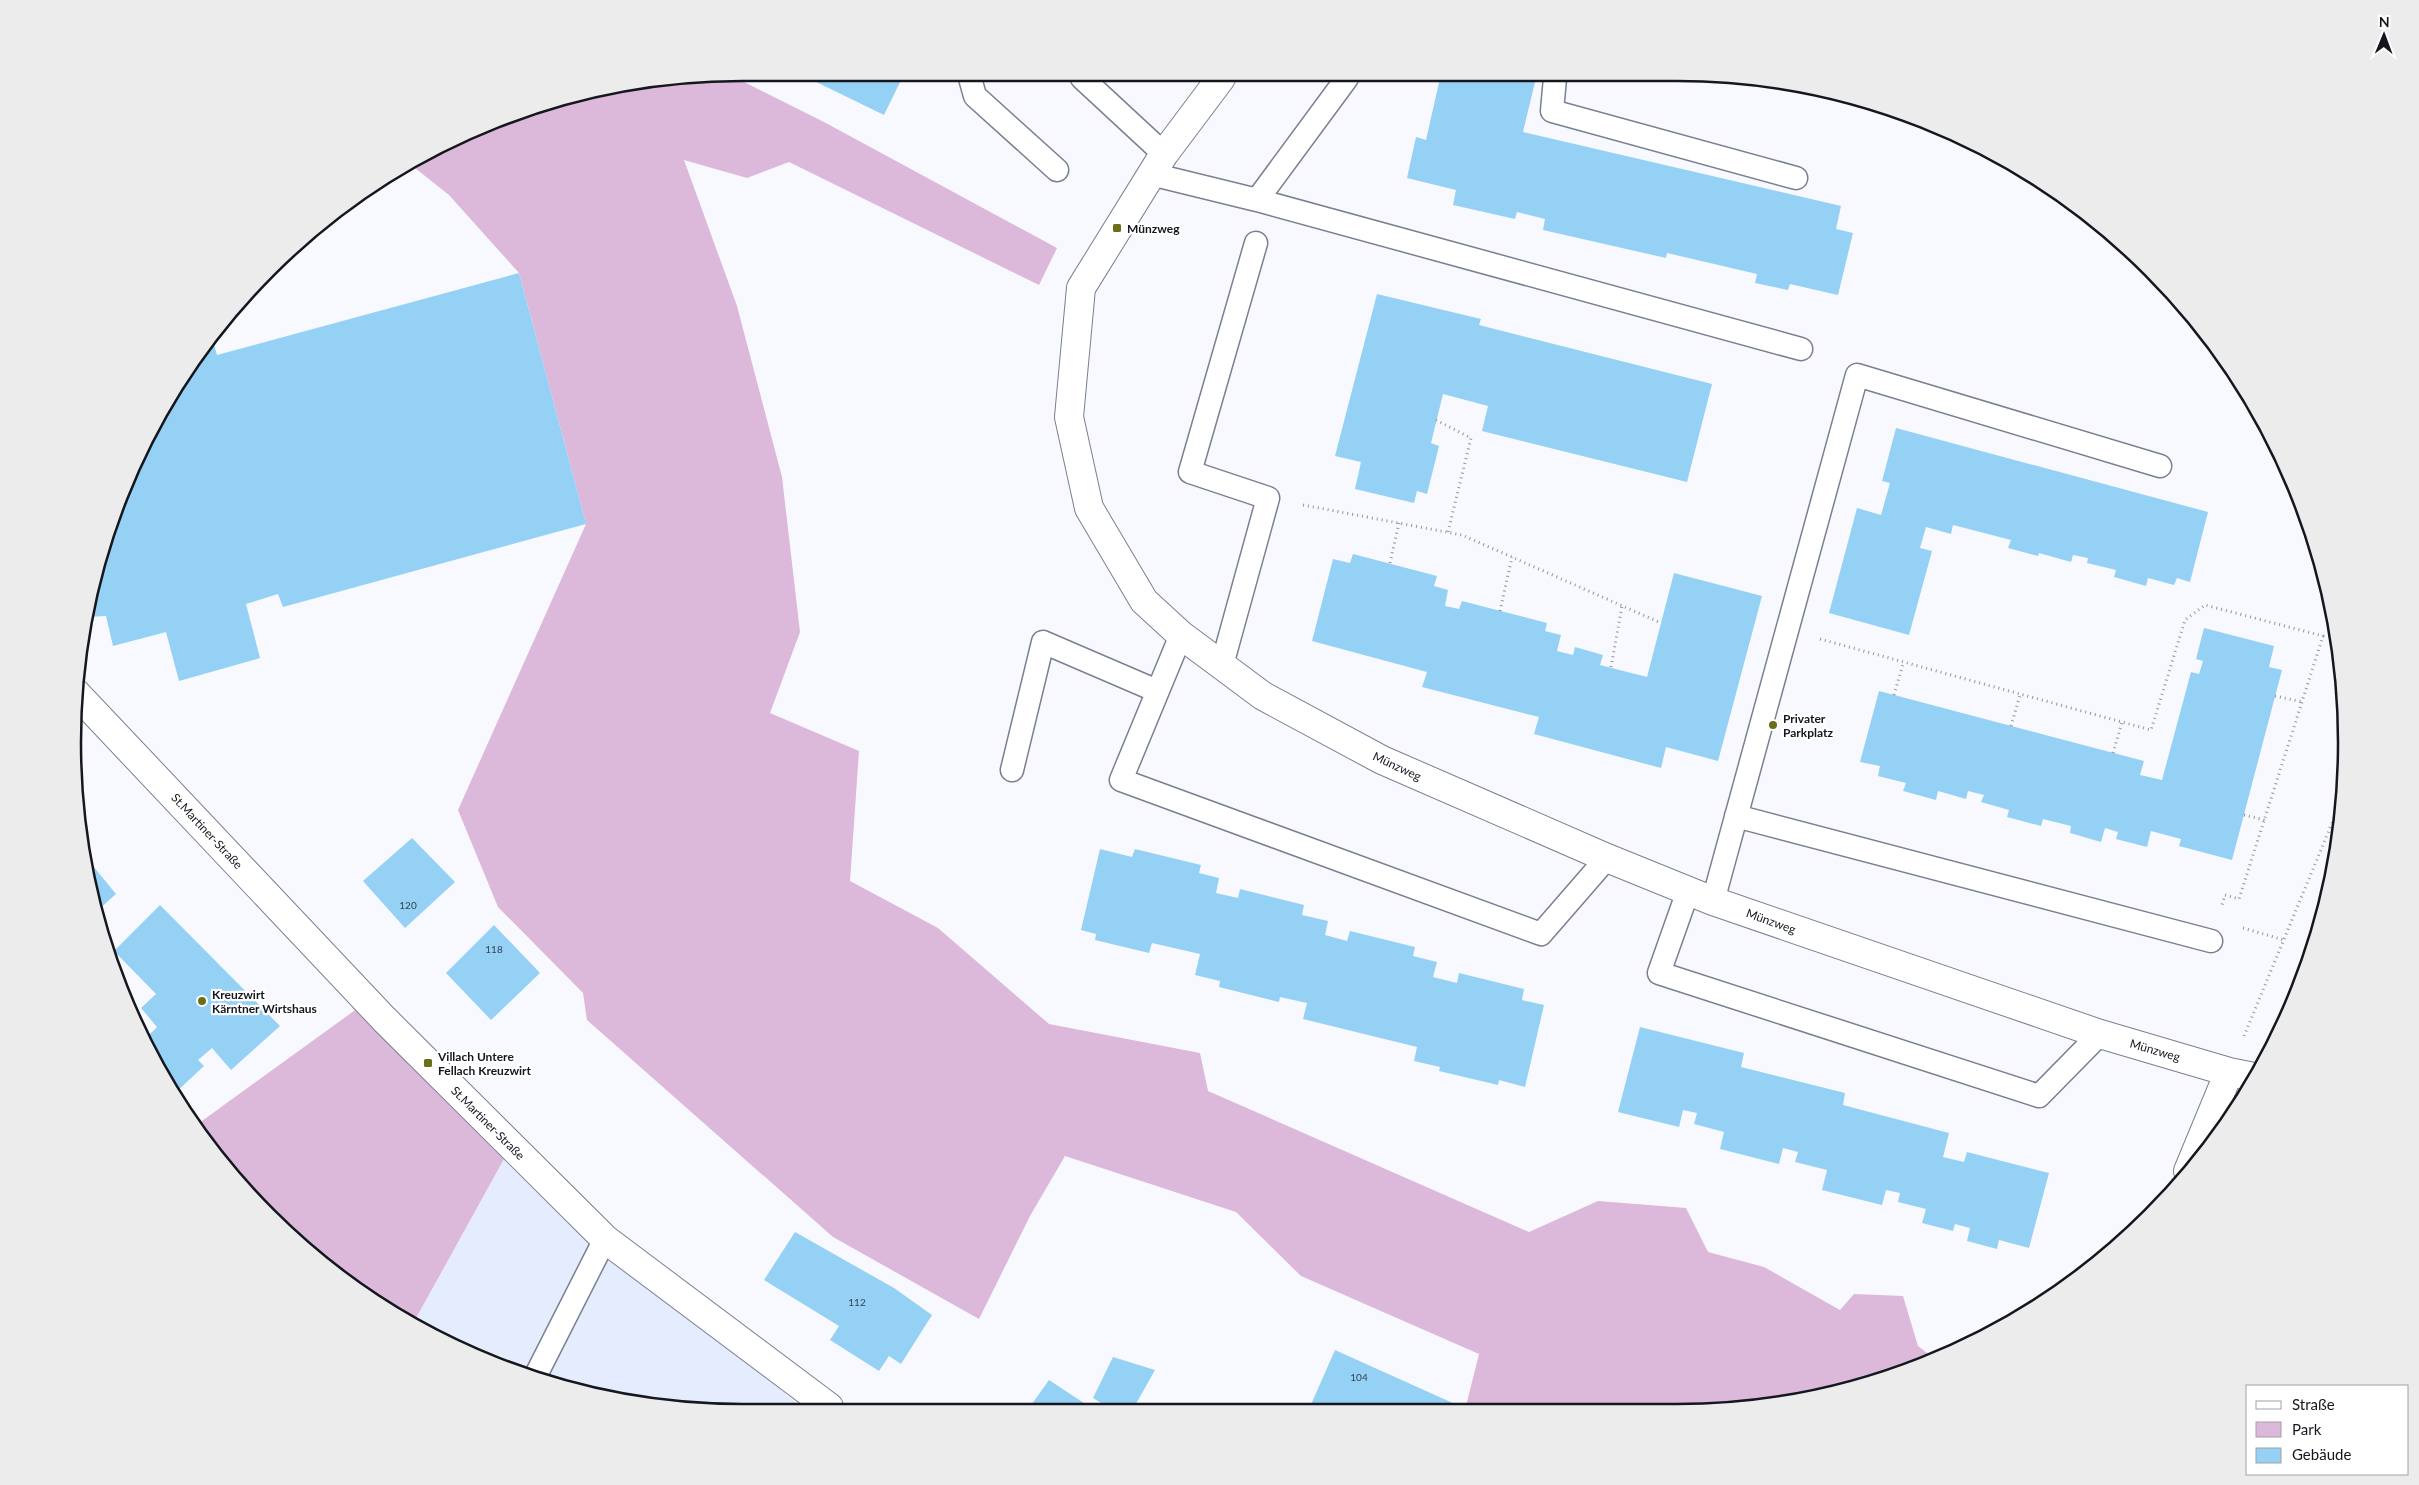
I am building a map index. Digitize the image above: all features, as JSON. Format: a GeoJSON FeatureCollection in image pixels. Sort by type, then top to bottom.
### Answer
{"type":"FeatureCollection","features":[{"type":"Feature","properties":{"kind":"street","name":"Münzweg"},"geometry":{"type":"LineString","coordinates":[[1219,81],[1157,164],[1080,288],[1069,417],[1090,508],[1144,601],[1181,635],[1263,696],[1382,760],[1607,858],[1700,896],[2100,1034],[2241,1074]]}},
{"type":"Feature","properties":{"kind":"street","name":"St.Martiner-Straße"},"geometry":{"type":"LineString","coordinates":[[83,700],[384,1019],[605,1239],[824,1404]]}},
{"type":"Feature","properties":{"kind":"street"},"geometry":{"type":"LineString","coordinates":[[2206,1138],[2241,1074]]}},
{"type":"Feature","properties":{"kind":"lane"},"geometry":{"type":"LineString","coordinates":[[971,81],[975,96],[1056,170]]}},
{"type":"Feature","properties":{"kind":"lane"},"geometry":{"type":"LineString","coordinates":[[1085,81],[1157,164],[1257,200],[1801,349]]}},
{"type":"Feature","properties":{"kind":"lane"},"geometry":{"type":"LineString","coordinates":[[1257,200],[1345,81]]}},
{"type":"Feature","properties":{"kind":"lane"},"geometry":{"type":"LineString","coordinates":[[1555,81],[1552,111],[1796,178]]}},
{"type":"Feature","properties":{"kind":"lane"},"geometry":{"type":"LineString","coordinates":[[1222,665],[1268,498],[1190,472],[1256,243]]}},
{"type":"Feature","properties":{"kind":"lane"},"geometry":{"type":"LineString","coordinates":[[2100,1034],[2039,1096],[1660,973],[1700,896],[1736,816],[1857,375],[2160,466]]}},
{"type":"Feature","properties":{"kind":"lane"},"geometry":{"type":"LineString","coordinates":[[1181,635],[1120,780],[1541,934],[1607,858]]}},
{"type":"Feature","properties":{"kind":"lane"},"geometry":{"type":"LineString","coordinates":[[1012,770],[1043,642],[1157,691]]}},
{"type":"Feature","properties":{"kind":"lane"},"geometry":{"type":"LineString","coordinates":[[1736,816],[2210,941]]}},
{"type":"Feature","properties":{"kind":"lane"},"geometry":{"type":"LineString","coordinates":[[538,1371],[605,1239]]}},
{"type":"Feature","properties":{"kind":"path"},"geometry":{"type":"LineString","coordinates":[[1436,420],[1471,438],[1448,532]]}},
{"type":"Feature","properties":{"kind":"path"},"geometry":{"type":"LineString","coordinates":[[1268,498],[1462,535],[1661,623]]}},
{"type":"Feature","properties":{"kind":"path"},"geometry":{"type":"LineString","coordinates":[[1390,563],[1399,524]]}},
{"type":"Feature","properties":{"kind":"path"},"geometry":{"type":"LineString","coordinates":[[1500,610],[1512,557]]}},
{"type":"Feature","properties":{"kind":"path"},"geometry":{"type":"LineString","coordinates":[[1787,630],[1903,664],[2151,730],[2185,620],[2205,605],[2323,636],[2329,636]]}},
{"type":"Feature","properties":{"kind":"path"},"geometry":{"type":"LineString","coordinates":[[1611,667],[1622,606]]}},
{"type":"Feature","properties":{"kind":"path"},"geometry":{"type":"LineString","coordinates":[[2220,912],[2225,895],[2239,900],[2323,636]]}},
{"type":"Feature","properties":{"kind":"path"},"geometry":{"type":"LineString","coordinates":[[1894,695],[1903,664]]}},
{"type":"Feature","properties":{"kind":"path"},"geometry":{"type":"LineString","coordinates":[[2011,726],[2020,694]]}},
{"type":"Feature","properties":{"kind":"path"},"geometry":{"type":"LineString","coordinates":[[2275,696],[2303,702]]}},
{"type":"Feature","properties":{"kind":"path"},"geometry":{"type":"LineString","coordinates":[[2113,753],[2122,722]]}},
{"type":"Feature","properties":{"kind":"path"},"geometry":{"type":"LineString","coordinates":[[2244,815],[2265,820]]}},
{"type":"Feature","properties":{"kind":"path"},"geometry":{"type":"LineString","coordinates":[[2241,1074],[2332,826]]}},
{"type":"Feature","properties":{"kind":"shaded area"},"geometry":{"type":"Polygon","coordinates":[[[504,1159],[797,1404],[699,1402],[613,1391],[530,1369],[450,1336],[416,1317],[504,1159]]]}},
{"type":"Feature","properties":{"kind":"green space"},"geometry":{"type":"Polygon","coordinates":[[[742,81],[824,122],[1057,248],[1039,285],[789,162],[747,178],[684,160],[737,306],[782,477],[800,632],[770,713],[859,751],[850,881],[938,928],[1049,1024],[1200,1053],[1208,1091],[1529,1232],[1598,1201],[1686,1208],[1708,1252],[1764,1267],[1840,1310],[1854,1294],[1903,1296],[1918,1346],[1928,1354],[1889,1369],[1848,1381],[1806,1391],[1763,1398],[1676,1404],[1466,1404],[1479,1354],[1301,1276],[1236,1212],[1065,1156],[1030,1216],[979,1319],[833,1237],[587,1020],[583,993],[498,907],[458,810],[586,524],[519,273],[449,195],[415,168],[450,149],[530,116],[613,94],[656,87],[742,81]]]}},
{"type":"Feature","properties":{"kind":"green space"},"geometry":{"type":"Polygon","coordinates":[[[358,1008],[504,1159],[416,1317],[375,1292],[307,1240],[245,1178],[201,1122],[358,1008]]]}},
{"type":"Feature","properties":{"kind":"building"},"geometry":{"type":"Polygon","coordinates":[[[814,81],[901,81],[884,115],[814,81]]]}},
{"type":"Feature","properties":{"kind":"building"},"geometry":{"type":"Polygon","coordinates":[[[1439,81],[1535,81],[1523,132],[1841,206],[1836,229],[1853,233],[1838,295],[1790,284],[1788,290],[1755,283],[1757,274],[1667,253],[1666,258],[1543,230],[1545,219],[1517,212],[1515,219],[1453,205],[1456,190],[1407,178],[1416,137],[1426,140],[1439,81]]]}},
{"type":"Feature","properties":{"kind":"building"},"geometry":{"type":"Polygon","coordinates":[[[519,273],[586,524],[283,607],[278,594],[246,604],[260,658],[179,681],[166,632],[113,646],[106,616],[93,617],[116,530],[149,450],[193,375],[214,345],[217,355],[519,273]]]}},
{"type":"Feature","properties":{"kind":"building"},"geometry":{"type":"Polygon","coordinates":[[[1377,294],[1481,319],[1479,325],[1712,384],[1687,482],[1482,431],[1488,406],[1443,394],[1431,443],[1439,446],[1427,494],[1417,491],[1414,503],[1355,489],[1361,462],[1335,456],[1377,294]]]}},
{"type":"Feature","properties":{"kind":"building"},"geometry":{"type":"Polygon","coordinates":[[[1896,428],[2208,512],[2190,582],[2177,578],[2174,585],[2148,578],[2146,586],[2114,577],[2116,570],[2087,563],[2088,558],[2073,555],[2071,562],[2039,553],[2038,556],[2008,548],[2011,540],[1953,525],[1951,534],[1926,527],[1920,548],[1932,551],[1909,635],[1829,613],[1857,508],[1881,515],[1890,483],[1882,481],[1896,428]]]}},
{"type":"Feature","properties":{"kind":"building"},"geometry":{"type":"Polygon","coordinates":[[[1353,554],[1437,576],[1434,586],[1448,590],[1445,606],[1459,609],[1462,601],[1547,623],[1545,631],[1561,635],[1557,651],[1573,655],[1575,647],[1603,655],[1600,665],[1647,677],[1674,573],[1762,596],[1718,761],[1666,747],[1661,768],[1534,734],[1539,717],[1422,687],[1427,672],[1312,641],[1333,559],[1350,563],[1353,554]]]}},
{"type":"Feature","properties":{"kind":"building"},"geometry":{"type":"Polygon","coordinates":[[[2204,628],[2274,646],[2269,667],[2282,670],[2232,860],[2179,846],[2181,839],[2151,831],[2147,847],[2116,839],[2118,832],[2105,828],[2101,842],[2070,833],[2071,826],[2043,819],[2041,826],[2007,817],[2009,810],[1981,802],[1984,795],[1968,791],[1966,799],[1938,791],[1936,800],[1903,791],[1906,783],[1878,776],[1880,766],[1860,762],[1879,691],[2144,761],[2140,775],[2162,780],[2191,672],[2199,674],[2203,661],[2196,659],[2204,628]]]}},
{"type":"Feature","properties":{"kind":"building"},"geometry":{"type":"Polygon","coordinates":[[[412,838],[455,882],[405,928],[363,881],[412,838]]]}},
{"type":"Feature","properties":{"kind":"building"},"geometry":{"type":"Polygon","coordinates":[[[1100,849],[1132,857],[1135,849],[1201,865],[1199,873],[1219,878],[1216,893],[1238,898],[1240,889],[1304,905],[1302,915],[1328,921],[1325,935],[1347,941],[1350,931],[1415,947],[1413,956],[1437,962],[1433,977],[1457,983],[1459,973],[1524,989],[1522,1000],[1544,1005],[1525,1087],[1499,1080],[1498,1085],[1439,1071],[1440,1067],[1414,1061],[1417,1047],[1303,1019],[1307,1003],[1280,997],[1279,1002],[1219,987],[1220,981],[1195,975],[1200,954],[1152,943],[1149,953],[1095,940],[1096,934],[1081,930],[1100,849]]]}},
{"type":"Feature","properties":{"kind":"building"},"geometry":{"type":"Polygon","coordinates":[[[93,866],[116,894],[102,906],[93,866]]]}},
{"type":"Feature","properties":{"kind":"building","name":"Kreuzwirt Kärntner Wirtshaus"},"geometry":{"type":"Polygon","coordinates":[[[160,905],[280,1026],[231,1070],[212,1048],[198,1060],[204,1066],[180,1089],[149,1035],[157,1027],[141,1008],[156,994],[115,950],[160,905]]]}},
{"type":"Feature","properties":{"kind":"building"},"geometry":{"type":"Polygon","coordinates":[[[494,925],[540,973],[491,1020],[446,973],[494,925]]]}},
{"type":"Feature","properties":{"kind":"building"},"geometry":{"type":"Polygon","coordinates":[[[1640,1027],[1744,1053],[1741,1067],[1845,1093],[1843,1105],[1949,1133],[1943,1157],[1964,1162],[1967,1152],[2049,1173],[2029,1248],[1999,1240],[1997,1249],[1967,1241],[1970,1228],[1955,1224],[1953,1231],[1922,1223],[1926,1209],[1898,1202],[1900,1193],[1886,1190],[1882,1205],[1822,1190],[1827,1170],[1795,1162],[1798,1152],[1783,1148],[1779,1164],[1720,1149],[1724,1132],[1694,1124],[1697,1113],[1683,1110],[1679,1127],[1618,1112],[1640,1027]]]}},
{"type":"Feature","properties":{"kind":"building"},"geometry":{"type":"Polygon","coordinates":[[[795,1232],[894,1288],[932,1315],[901,1364],[889,1356],[879,1371],[830,1340],[839,1326],[764,1280],[795,1232]]]}},
{"type":"Feature","properties":{"kind":"building"},"geometry":{"type":"Polygon","coordinates":[[[1335,1350],[1455,1404],[1311,1404],[1335,1350]]]}},
{"type":"Feature","properties":{"kind":"building"},"geometry":{"type":"Polygon","coordinates":[[[1113,1357],[1155,1370],[1136,1404],[1103,1404],[1093,1398],[1113,1357]]]}},
{"type":"Feature","properties":{"kind":"building"},"geometry":{"type":"Polygon","coordinates":[[[1049,1380],[1085,1404],[1032,1404],[1049,1380]]]}},
{"type":"Feature","properties":{"kind":"place","name":"Münzweg"},"geometry":{"type":"Point","coordinates":[1117,228]}},
{"type":"Feature","properties":{"kind":"place","name":"Privater Parkplatz"},"geometry":{"type":"Point","coordinates":[1773,725]}},
{"type":"Feature","properties":{"kind":"place","name":"Kreuzwirt Kärntner Wirtshaus"},"geometry":{"type":"Point","coordinates":[202,1001]}},
{"type":"Feature","properties":{"kind":"place","name":"Villach Untere Fellach Kreuzwirt"},"geometry":{"type":"Point","coordinates":[428,1063]}}]}
